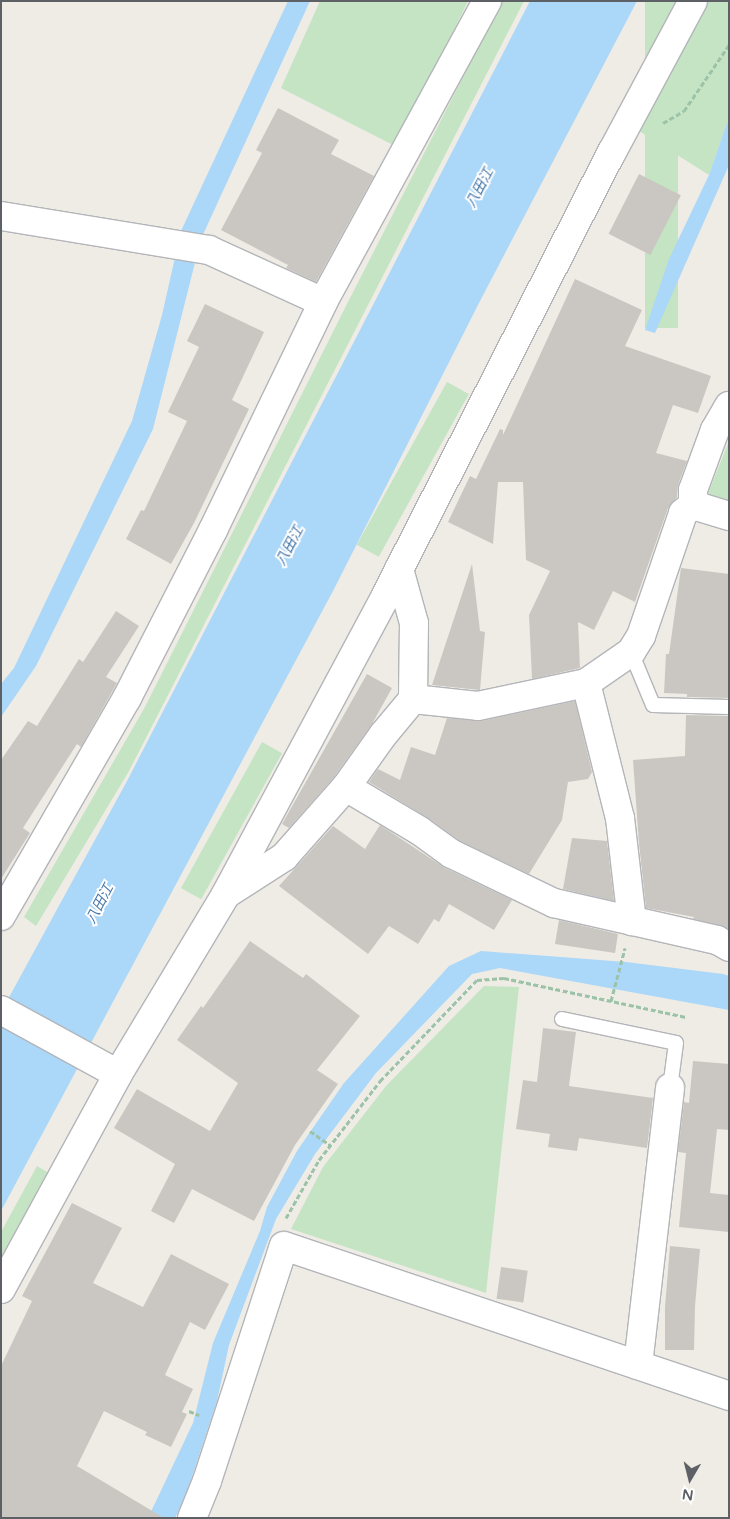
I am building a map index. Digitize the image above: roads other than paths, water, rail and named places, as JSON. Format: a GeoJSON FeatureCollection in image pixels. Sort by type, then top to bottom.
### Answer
{"type":"FeatureCollection","features":[{"type":"Feature","properties":{"kind":"street"},"geometry":{"type":"LineString","coordinates":[[1,916],[127,698],[213,530],[323,302],[487,1]]}},
{"type":"Feature","properties":{"kind":"street"},"geometry":{"type":"LineString","coordinates":[[1,1289],[118,1074],[226,894],[399,569],[608,160],[693,1]]}},
{"type":"Feature","properties":{"kind":"street"},"geometry":{"type":"LineString","coordinates":[[1,216],[209,250],[323,302]]}},
{"type":"Feature","properties":{"kind":"street"},"geometry":{"type":"LineString","coordinates":[[693,505],[693,490],[716,430],[729,406]]}},
{"type":"Feature","properties":{"kind":"street"},"geometry":{"type":"LineString","coordinates":[[413,700],[478,706],[586,683],[631,652],[641,636],[683,513],[693,505]]}},
{"type":"Feature","properties":{"kind":"street"},"geometry":{"type":"LineString","coordinates":[[693,505],[729,516]]}},
{"type":"Feature","properties":{"kind":"street"},"geometry":{"type":"LineString","coordinates":[[226,894],[284,856],[346,787],[383,735],[413,700],[414,623],[399,569]]}},
{"type":"Feature","properties":{"kind":"street"},"geometry":{"type":"LineString","coordinates":[[586,683],[620,818],[632,921]]}},
{"type":"Feature","properties":{"kind":"street"},"geometry":{"type":"LineString","coordinates":[[346,787],[420,831],[452,854],[554,903],[717,940],[729,947]]}},
{"type":"Feature","properties":{"kind":"street"},"geometry":{"type":"LineString","coordinates":[[1,1010],[118,1074]]}},
{"type":"Feature","properties":{"kind":"street"},"geometry":{"type":"LineString","coordinates":[[638,1365],[670,1088]]}},
{"type":"Feature","properties":{"kind":"street"},"geometry":{"type":"LineString","coordinates":[[192,1518],[207,1481],[284,1246],[729,1396]]}},
{"type":"Feature","properties":{"kind":"lane"},"geometry":{"type":"LineString","coordinates":[[631,652],[653,705],[729,707]]}},
{"type":"Feature","properties":{"kind":"lane"},"geometry":{"type":"LineString","coordinates":[[562,1020],[676,1043],[670,1088]]}},
{"type":"Feature","properties":{"kind":"water"},"geometry":{"type":"Polygon","coordinates":[[[288,1],[310,1],[201,239],[153,429],[36,666],[1,717],[1,684],[14,668],[132,421],[162,315],[181,231],[288,1]]]}},
{"type":"Feature","properties":{"kind":"water","name":"八田江"},"geometry":{"type":"Polygon","coordinates":[[[530,1],[637,1],[479,303],[333,591],[1,1211],[1,1012],[127,781],[530,1]]]}},
{"type":"Feature","properties":{"kind":"water"},"geometry":{"type":"Polygon","coordinates":[[[729,117],[729,165],[655,333],[645,330],[669,259],[709,175],[729,117]]]}},
{"type":"Feature","properties":{"kind":"water"},"geometry":{"type":"Polygon","coordinates":[[[481,951],[626,962],[723,974],[729,976],[729,1010],[500,968],[472,974],[376,1073],[315,1154],[276,1219],[229,1345],[217,1401],[186,1495],[175,1518],[148,1518],[193,1423],[213,1343],[260,1231],[267,1207],[297,1151],[344,1083],[449,966],[481,951]]]}}]}
